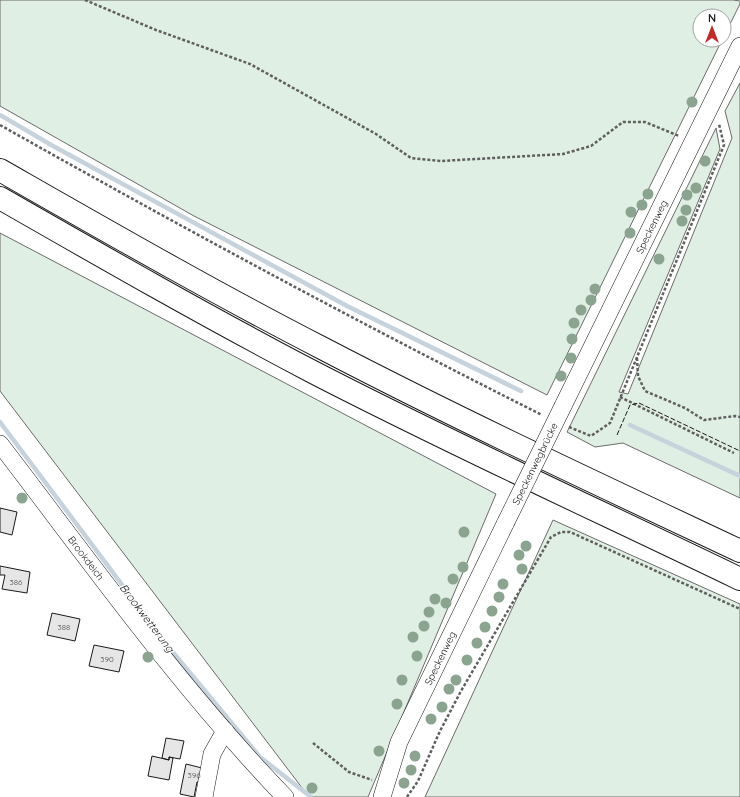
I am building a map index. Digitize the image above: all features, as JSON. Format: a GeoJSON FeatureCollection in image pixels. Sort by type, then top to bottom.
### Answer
{"type":"FeatureCollection","features":[{"type":"Feature","properties":{"kind":"highway"},"geometry":{"type":"LineString","coordinates":[[0,170],[163,263],[322,348],[485,430],[740,551]]}},
{"type":"Feature","properties":{"kind":"highway"},"geometry":{"type":"LineString","coordinates":[[0,198],[152,285],[311,371],[481,455],[740,579]]}},
{"type":"Feature","properties":{"kind":"street","name":"Speckenweg"},"geometry":{"type":"LineString","coordinates":[[563,406],[710,110],[740,46]]}},
{"type":"Feature","properties":{"kind":"street","name":"Speckenwegbrücke"},"geometry":{"type":"LineString","coordinates":[[506,522],[563,406]]}},
{"type":"Feature","properties":{"kind":"street","name":"Brookdeich"},"geometry":{"type":"LineString","coordinates":[[0,444],[170,666],[225,731],[285,797]]}},
{"type":"Feature","properties":{"kind":"street","name":"Speckenweg"},"geometry":{"type":"LineString","coordinates":[[384,791],[399,742],[506,522]]}},
{"type":"Feature","properties":{"kind":"street"},"geometry":{"type":"LineString","coordinates":[[204,797],[212,754],[225,731]]}},
{"type":"Feature","properties":{"kind":"path"},"geometry":{"type":"LineString","coordinates":[[85,0],[156,30],[250,64],[376,134],[411,158],[441,161],[563,154],[591,146],[623,122],[645,122],[694,142]]}},
{"type":"Feature","properties":{"kind":"path"},"geometry":{"type":"LineString","coordinates":[[563,424],[592,436],[610,423],[724,145],[718,121],[710,110]]}},
{"type":"Feature","properties":{"kind":"path"},"geometry":{"type":"LineString","coordinates":[[0,125],[273,276],[408,348],[545,416]]}},
{"type":"Feature","properties":{"kind":"path"},"geometry":{"type":"LineString","coordinates":[[637,356],[638,376],[645,391],[685,408],[704,420],[735,416],[740,417]]}},
{"type":"Feature","properties":{"kind":"path"},"geometry":{"type":"LineString","coordinates":[[620,397],[734,453]]}},
{"type":"Feature","properties":{"kind":"path"},"geometry":{"type":"LineString","coordinates":[[407,797],[418,781],[440,731],[461,691],[551,537],[561,532],[570,532],[740,609]]}},
{"type":"Feature","properties":{"kind":"path"},"geometry":{"type":"LineString","coordinates":[[313,743],[349,772],[384,791]]}},
{"type":"Feature","properties":{"kind":"green space"},"geometry":{"type":"Polygon","coordinates":[[[0,0],[740,1],[732,20],[732,8],[692,8],[692,48],[718,48],[547,395],[194,216],[0,106],[0,0]]]}},
{"type":"Feature","properties":{"kind":"green space"},"geometry":{"type":"Polygon","coordinates":[[[740,83],[740,498],[623,443],[595,447],[567,432],[716,128],[720,149],[619,392],[628,394],[732,138],[725,111],[740,83]]]}},
{"type":"Feature","properties":{"kind":"green space"},"geometry":{"type":"Polygon","coordinates":[[[0,233],[496,494],[368,797],[309,797],[0,391],[0,233]]]}},
{"type":"Feature","properties":{"kind":"green space"},"geometry":{"type":"Polygon","coordinates":[[[553,520],[740,604],[740,797],[425,797],[553,520]]]}},
{"type":"Feature","properties":{"kind":"building"},"geometry":{"type":"Polygon","coordinates":[[[0,508],[17,512],[12,535],[0,532],[0,508]]]}},
{"type":"Feature","properties":{"kind":"building"},"geometry":{"type":"Polygon","coordinates":[[[0,566],[30,572],[27,593],[2,589],[5,575],[0,575],[0,566]]]}},
{"type":"Feature","properties":{"kind":"building"},"geometry":{"type":"Polygon","coordinates":[[[52,613],[80,619],[75,641],[47,635],[52,613]]]}},
{"type":"Feature","properties":{"kind":"building"},"geometry":{"type":"Polygon","coordinates":[[[94,645],[124,651],[119,672],[89,666],[94,645]]]}},
{"type":"Feature","properties":{"kind":"building"},"geometry":{"type":"Polygon","coordinates":[[[166,738],[184,741],[180,759],[169,757],[169,760],[162,758],[166,738]]]}},
{"type":"Feature","properties":{"kind":"building"},"geometry":{"type":"Polygon","coordinates":[[[152,756],[169,760],[169,757],[173,758],[169,780],[148,776],[152,756]]]}},
{"type":"Feature","properties":{"kind":"building"},"geometry":{"type":"Polygon","coordinates":[[[186,764],[206,769],[203,783],[197,782],[194,797],[180,794],[186,764]]]}},
{"type":"Feature","properties":{"kind":"waterway"},"geometry":{"type":"LineString","coordinates":[[0,115],[53,146],[347,306],[521,391]]}},
{"type":"Feature","properties":{"kind":"waterway","name":"Brookwetterung"},"geometry":{"type":"LineString","coordinates":[[0,422],[171,650],[260,757],[311,797]]}},
{"type":"Feature","properties":{"kind":"waterway"},"geometry":{"type":"LineString","coordinates":[[630,425],[740,476]]}},
{"type":"Feature","properties":{"kind":"fence"},"geometry":{"type":"LineString","coordinates":[[617,435],[630,405],[639,403],[740,451]]}}]}
